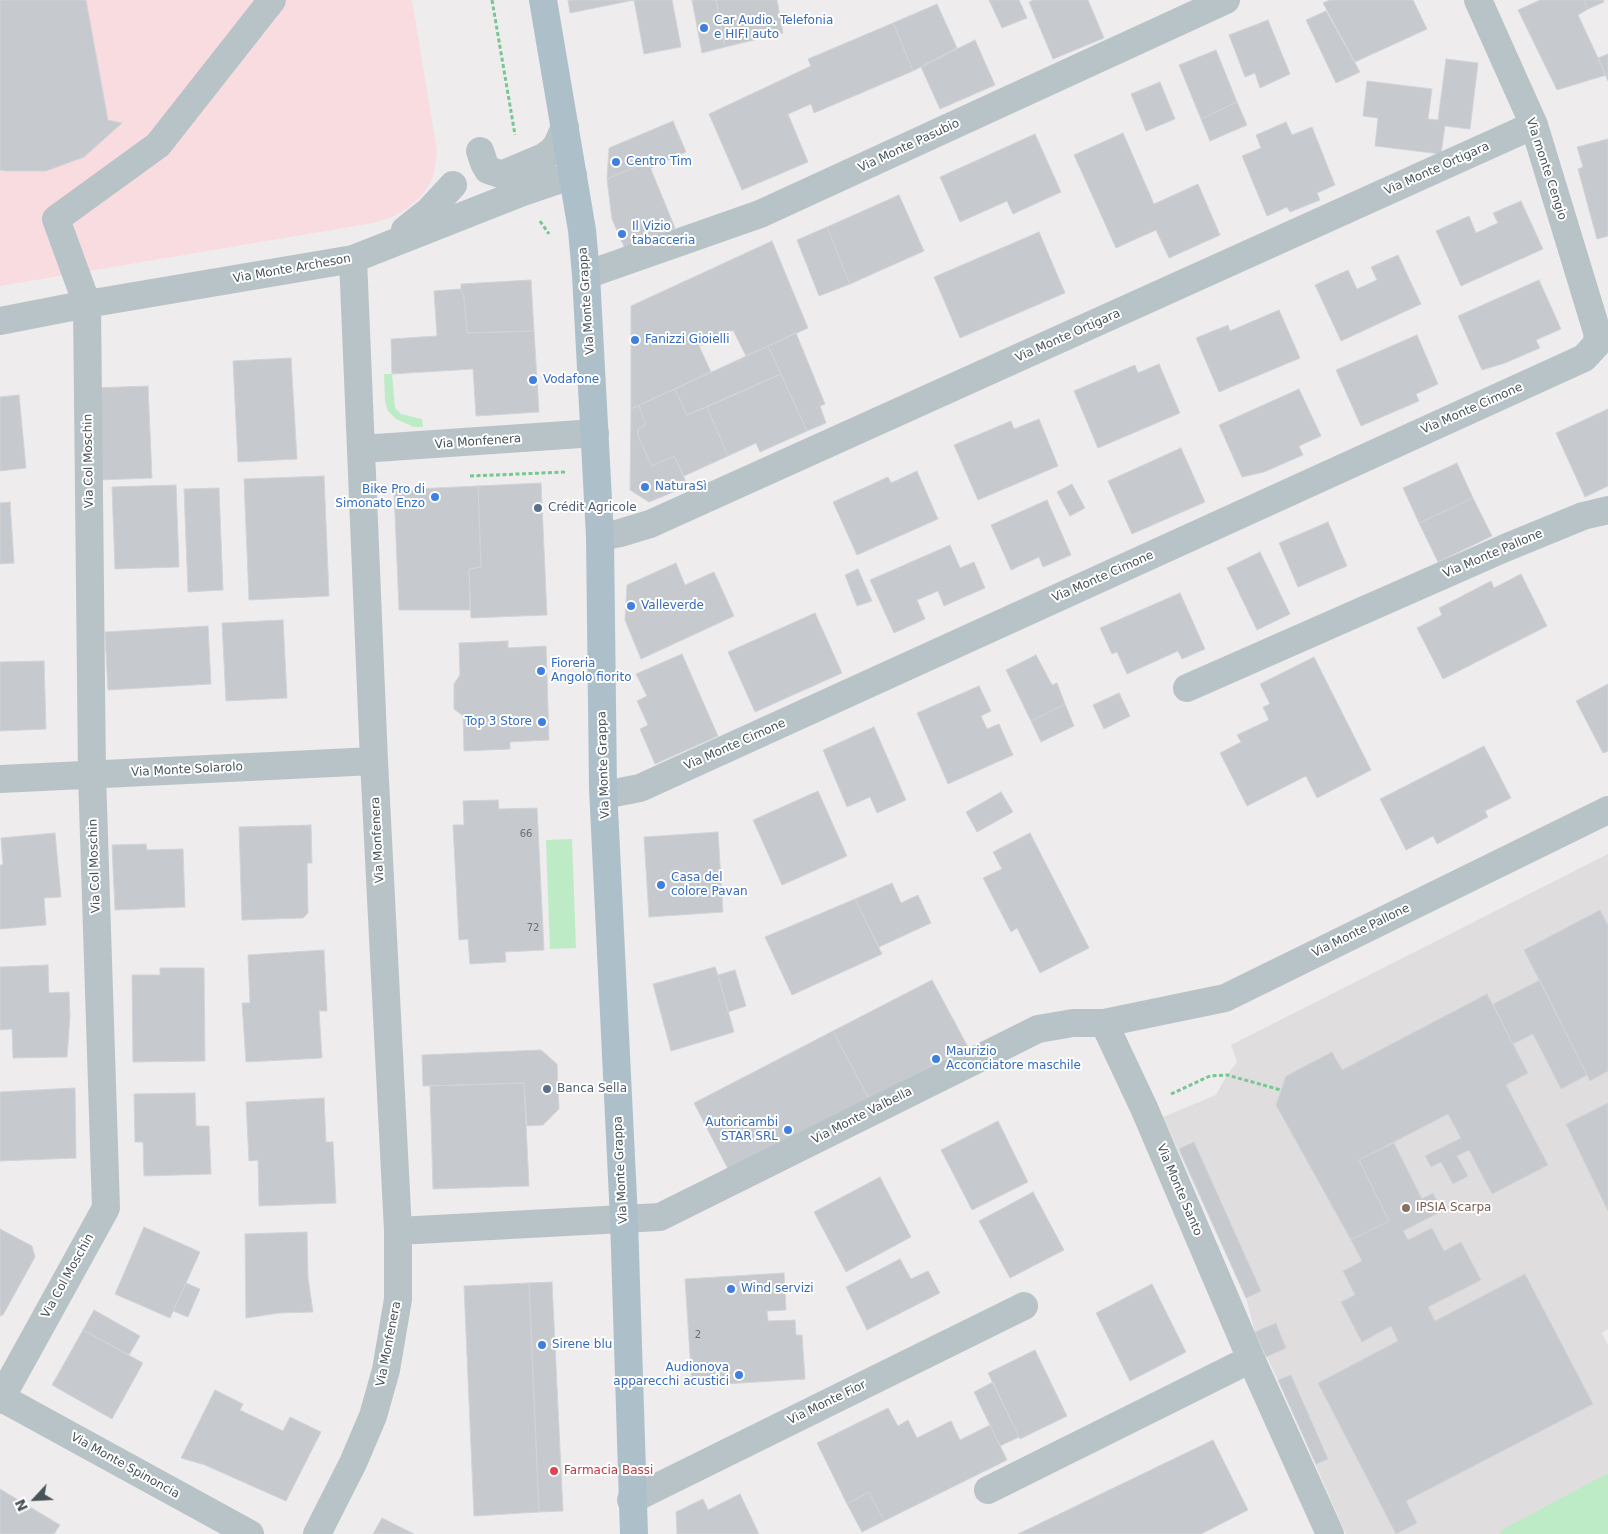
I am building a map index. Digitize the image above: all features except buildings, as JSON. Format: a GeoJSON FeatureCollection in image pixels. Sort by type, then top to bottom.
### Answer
{"type":"FeatureCollection","features":[{"type":"Feature","properties":{"kind":"main road","name":"Via Monte Grappa"},"geometry":{"type":"LineString","coordinates":[[543,0],[582,230],[586,275],[600,536],[604,794],[624,1219],[631,1500],[634,1534]]}},
{"type":"Feature","properties":{"kind":"street","name":"Via Col Moschin"},"geometry":{"type":"LineString","coordinates":[[0,1398],[106,1208],[92,775],[87,304],[56,220],[158,145],[272,0]]}},
{"type":"Feature","properties":{"kind":"street","name":"Via Monte Pasubio"},"geometry":{"type":"LineString","coordinates":[[586,275],[760,214],[1226,0]]}},
{"type":"Feature","properties":{"kind":"street","name":"Via monte Cengio"},"geometry":{"type":"LineString","coordinates":[[1478,0],[1534,125],[1598,335],[1596,345]]}},
{"type":"Feature","properties":{"kind":"street","name":"Via Monte Ortigara"},"geometry":{"type":"LineString","coordinates":[[600,536],[620,533],[650,524],[1534,125]]}},
{"type":"Feature","properties":{"kind":"street"},"geometry":{"type":"LineString","coordinates":[[480,150],[488,170],[500,174],[506,173],[544,156],[552,150],[557,145],[565,127]]}},
{"type":"Feature","properties":{"kind":"street","name":"Via Monte Archeson"},"geometry":{"type":"LineString","coordinates":[[0,321],[87,304],[353,259],[523,192],[573,175]]}},
{"type":"Feature","properties":{"kind":"street"},"geometry":{"type":"LineString","coordinates":[[353,259],[413,224],[439,201],[452,184]]}},
{"type":"Feature","properties":{"kind":"street","name":"Via Monfenera"},"geometry":{"type":"LineString","coordinates":[[317,1534],[353,1464],[373,1416],[386,1370],[398,1299],[398,1230],[374,761],[353,259]]}},
{"type":"Feature","properties":{"kind":"street","name":"Via Monte Cimone"},"geometry":{"type":"LineString","coordinates":[[604,794],[640,788],[658,780],[1584,358],[1596,345]]}},
{"type":"Feature","properties":{"kind":"street","name":"Via Monfenera"},"geometry":{"type":"LineString","coordinates":[[361,449],[595,433]]}},
{"type":"Feature","properties":{"kind":"street","name":"Via Monte Pallone"},"geometry":{"type":"LineString","coordinates":[[1188,688],[1505,548],[1583,516],[1608,510]]}},
{"type":"Feature","properties":{"kind":"street","name":"Via Monte Solarolo"},"geometry":{"type":"LineString","coordinates":[[0,779],[374,761]]}},
{"type":"Feature","properties":{"kind":"street","name":"Via Monte Pallone"},"geometry":{"type":"LineString","coordinates":[[1104,1023],[1225,998],[1608,810]]}},
{"type":"Feature","properties":{"kind":"street","name":"Via Monte Valbella"},"geometry":{"type":"LineString","coordinates":[[624,1219],[660,1217],[1038,1028],[1073,1023],[1104,1023]]}},
{"type":"Feature","properties":{"kind":"street","name":"Via Monte Santo"},"geometry":{"type":"LineString","coordinates":[[1104,1023],[1144,1108],[1251,1359],[1330,1534]]}},
{"type":"Feature","properties":{"kind":"street"},"geometry":{"type":"LineString","coordinates":[[398,1230],[624,1219]]}},
{"type":"Feature","properties":{"kind":"street","name":"Via Monte Fior"},"geometry":{"type":"LineString","coordinates":[[631,1500],[1024,1306]]}},
{"type":"Feature","properties":{"kind":"street"},"geometry":{"type":"LineString","coordinates":[[988,1490],[1251,1359]]}},
{"type":"Feature","properties":{"kind":"street","name":"Via Monte Spinoncia"},"geometry":{"type":"LineString","coordinates":[[0,1398],[250,1534]]}},
{"type":"Feature","properties":{"kind":"path"},"geometry":{"type":"LineString","coordinates":[[469,476],[569,472]]}},
{"type":"Feature","properties":{"kind":"path"},"geometry":{"type":"LineString","coordinates":[[1144,1108],[1210,1076],[1227,1075],[1281,1090]]}},
{"type":"Feature","properties":{"kind":"shaded area"},"geometry":{"type":"Polygon","coordinates":[[[0,0],[412,0],[437,152],[433,177],[418,200],[392,217],[373,223],[0,286],[0,0]]]}},
{"type":"Feature","properties":{"kind":"shaded area","name":"IPSIA Scarpa"},"geometry":{"type":"Polygon","coordinates":[[[1608,854],[1608,1329],[1602,1333],[1608,1345],[1608,1534],[1346,1534],[1255,1332],[1246,1298],[1163,1117],[1216,1095],[1237,1062],[1231,1045],[1608,854]]]}},
{"type":"Feature","properties":{"kind":"green space"},"geometry":{"type":"Polygon","coordinates":[[[384,374],[392,374],[395,408],[401,414],[422,419],[423,427],[414,427],[396,419],[388,411],[385,401],[384,374]]]}},
{"type":"Feature","properties":{"kind":"green space"},"geometry":{"type":"Polygon","coordinates":[[[572,839],[576,948],[550,949],[546,840],[572,839]]]}},
{"type":"Feature","properties":{"kind":"green space"},"geometry":{"type":"Polygon","coordinates":[[[1608,1473],[1608,1534],[1502,1534],[1500,1531],[1608,1473]]]}},
{"type":"Feature","properties":{"kind":"place","name":"Car Audio. Telefonia e HIFI auto"},"geometry":{"type":"Point","coordinates":[704,28]}},
{"type":"Feature","properties":{"kind":"place","name":"Centro Tim"},"geometry":{"type":"Point","coordinates":[616,162]}},
{"type":"Feature","properties":{"kind":"place","name":"Il Vizio tabacceria"},"geometry":{"type":"Point","coordinates":[622,234]}},
{"type":"Feature","properties":{"kind":"place","name":"Fanizzi Gioielli"},"geometry":{"type":"Point","coordinates":[635,340]}},
{"type":"Feature","properties":{"kind":"place","name":"Vodafone"},"geometry":{"type":"Point","coordinates":[533,380]}},
{"type":"Feature","properties":{"kind":"place","name":"NaturaSì"},"geometry":{"type":"Point","coordinates":[645,487]}},
{"type":"Feature","properties":{"kind":"place","name":"Bike Pro di Simonato Enzo"},"geometry":{"type":"Point","coordinates":[435,497]}},
{"type":"Feature","properties":{"kind":"place","name":"Crédit Agricole"},"geometry":{"type":"Point","coordinates":[538,508]}},
{"type":"Feature","properties":{"kind":"place","name":"Valleverde"},"geometry":{"type":"Point","coordinates":[631,606]}},
{"type":"Feature","properties":{"kind":"place","name":"Fioreria Angolo fiorito"},"geometry":{"type":"Point","coordinates":[541,671]}},
{"type":"Feature","properties":{"kind":"place","name":"Top 3 Store"},"geometry":{"type":"Point","coordinates":[542,722]}},
{"type":"Feature","properties":{"kind":"place","name":"Casa del colore Pavan"},"geometry":{"type":"Point","coordinates":[661,885]}},
{"type":"Feature","properties":{"kind":"place","name":"Maurizio Acconciatore maschile"},"geometry":{"type":"Point","coordinates":[936,1059]}},
{"type":"Feature","properties":{"kind":"place","name":"Banca Sella"},"geometry":{"type":"Point","coordinates":[547,1089]}},
{"type":"Feature","properties":{"kind":"place","name":"Autoricambi STAR SRL"},"geometry":{"type":"Point","coordinates":[788,1130]}},
{"type":"Feature","properties":{"kind":"place","name":"IPSIA Scarpa"},"geometry":{"type":"Point","coordinates":[1406,1208]}},
{"type":"Feature","properties":{"kind":"place","name":"Wind servizi"},"geometry":{"type":"Point","coordinates":[731,1289]}},
{"type":"Feature","properties":{"kind":"place","name":"Sirene blu"},"geometry":{"type":"Point","coordinates":[542,1345]}},
{"type":"Feature","properties":{"kind":"place","name":"Audionova apparecchi acustici"},"geometry":{"type":"Point","coordinates":[739,1375]}},
{"type":"Feature","properties":{"kind":"place","name":"Farmacia Bassi"},"geometry":{"type":"Point","coordinates":[554,1471]}}]}
